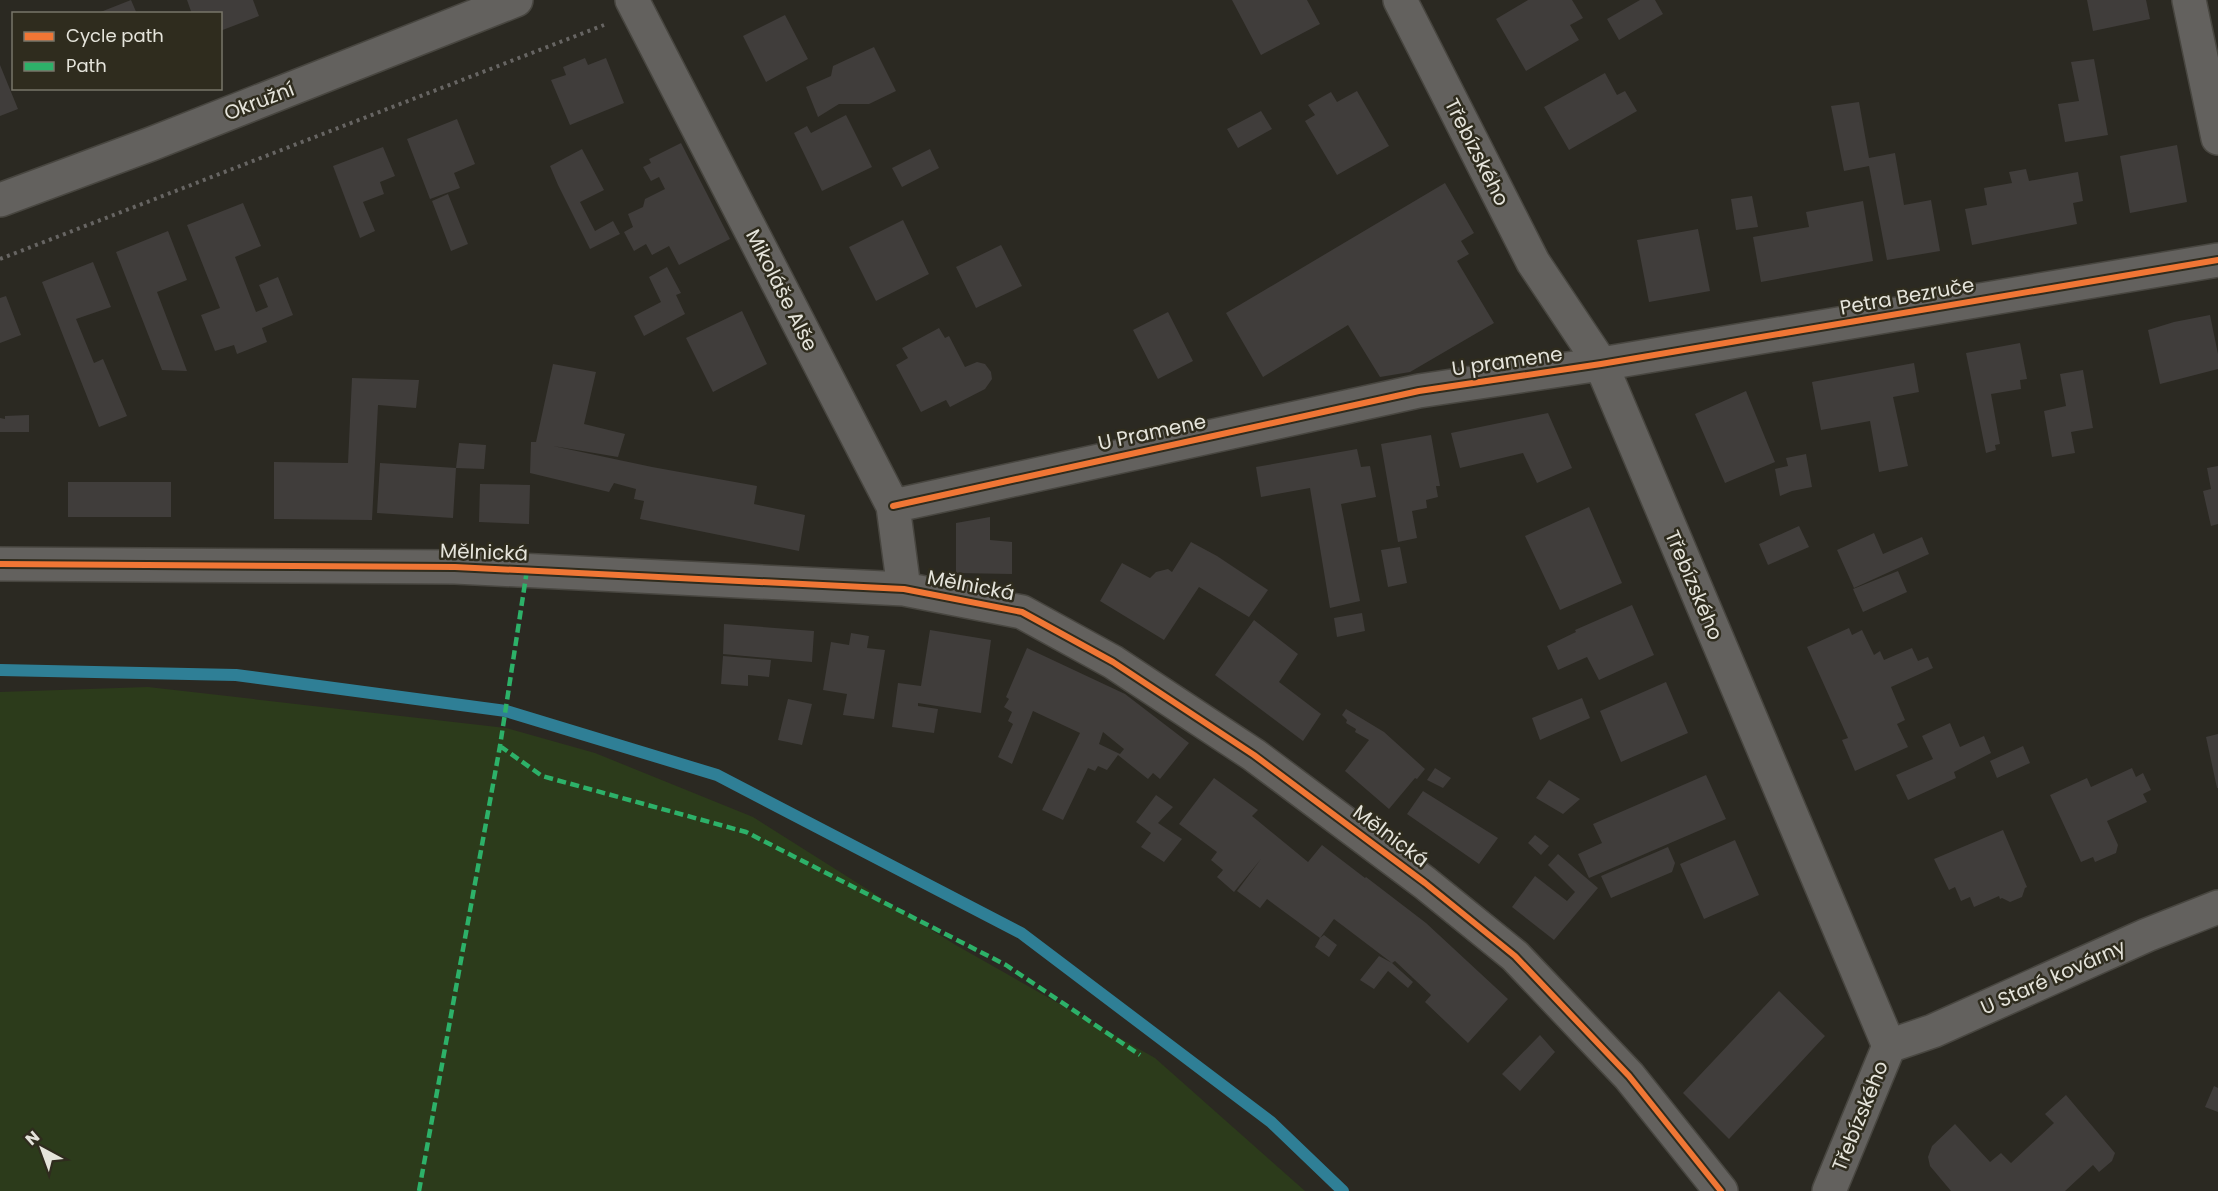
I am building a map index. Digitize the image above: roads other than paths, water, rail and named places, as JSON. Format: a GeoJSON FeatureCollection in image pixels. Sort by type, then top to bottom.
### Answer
{"type":"FeatureCollection","features":[{"type":"Feature","properties":{"kind":"street","name":"Okružní"},"geometry":{"type":"LineString","coordinates":[[0,200],[151,144],[516,0]]}},
{"type":"Feature","properties":{"kind":"street","name":"Třebízského"},"geometry":{"type":"LineString","coordinates":[[1400,0],[1533,262],[1601,364],[1889,1046],[1829,1191]]}},
{"type":"Feature","properties":{"kind":"street"},"geometry":{"type":"LineString","coordinates":[[2189,0],[2218,138]]}},
{"type":"Feature","properties":{"kind":"street","name":"Mikoláše Alše"},"geometry":{"type":"LineString","coordinates":[[639,12],[893,506],[904,589]]}},
{"type":"Feature","properties":{"kind":"street","name":"Petra Bezruče"},"geometry":{"type":"LineString","coordinates":[[1601,364],[2218,260]]}},
{"type":"Feature","properties":{"kind":"street","name":"U pramene"},"geometry":{"type":"LineString","coordinates":[[1419,391],[1601,364]]}},
{"type":"Feature","properties":{"kind":"street","name":"U Pramene"},"geometry":{"type":"LineString","coordinates":[[893,506],[1419,391]]}},
{"type":"Feature","properties":{"kind":"street","name":"Mělnická"},"geometry":{"type":"LineString","coordinates":[[0,564],[455,567],[904,589],[1022,612],[1113,662],[1254,754],[1425,883],[1515,956],[1629,1076],[1720,1191]]}},
{"type":"Feature","properties":{"kind":"street","name":"U Staré kovárny"},"geometry":{"type":"LineString","coordinates":[[1889,1046],[1933,1031],[2136,940],[2218,907]]}},
{"type":"Feature","properties":{"kind":"waterway"},"geometry":{"type":"LineString","coordinates":[[0,670],[236,675],[506,711],[717,775],[1021,933],[1271,1122],[1343,1191]]}}]}
